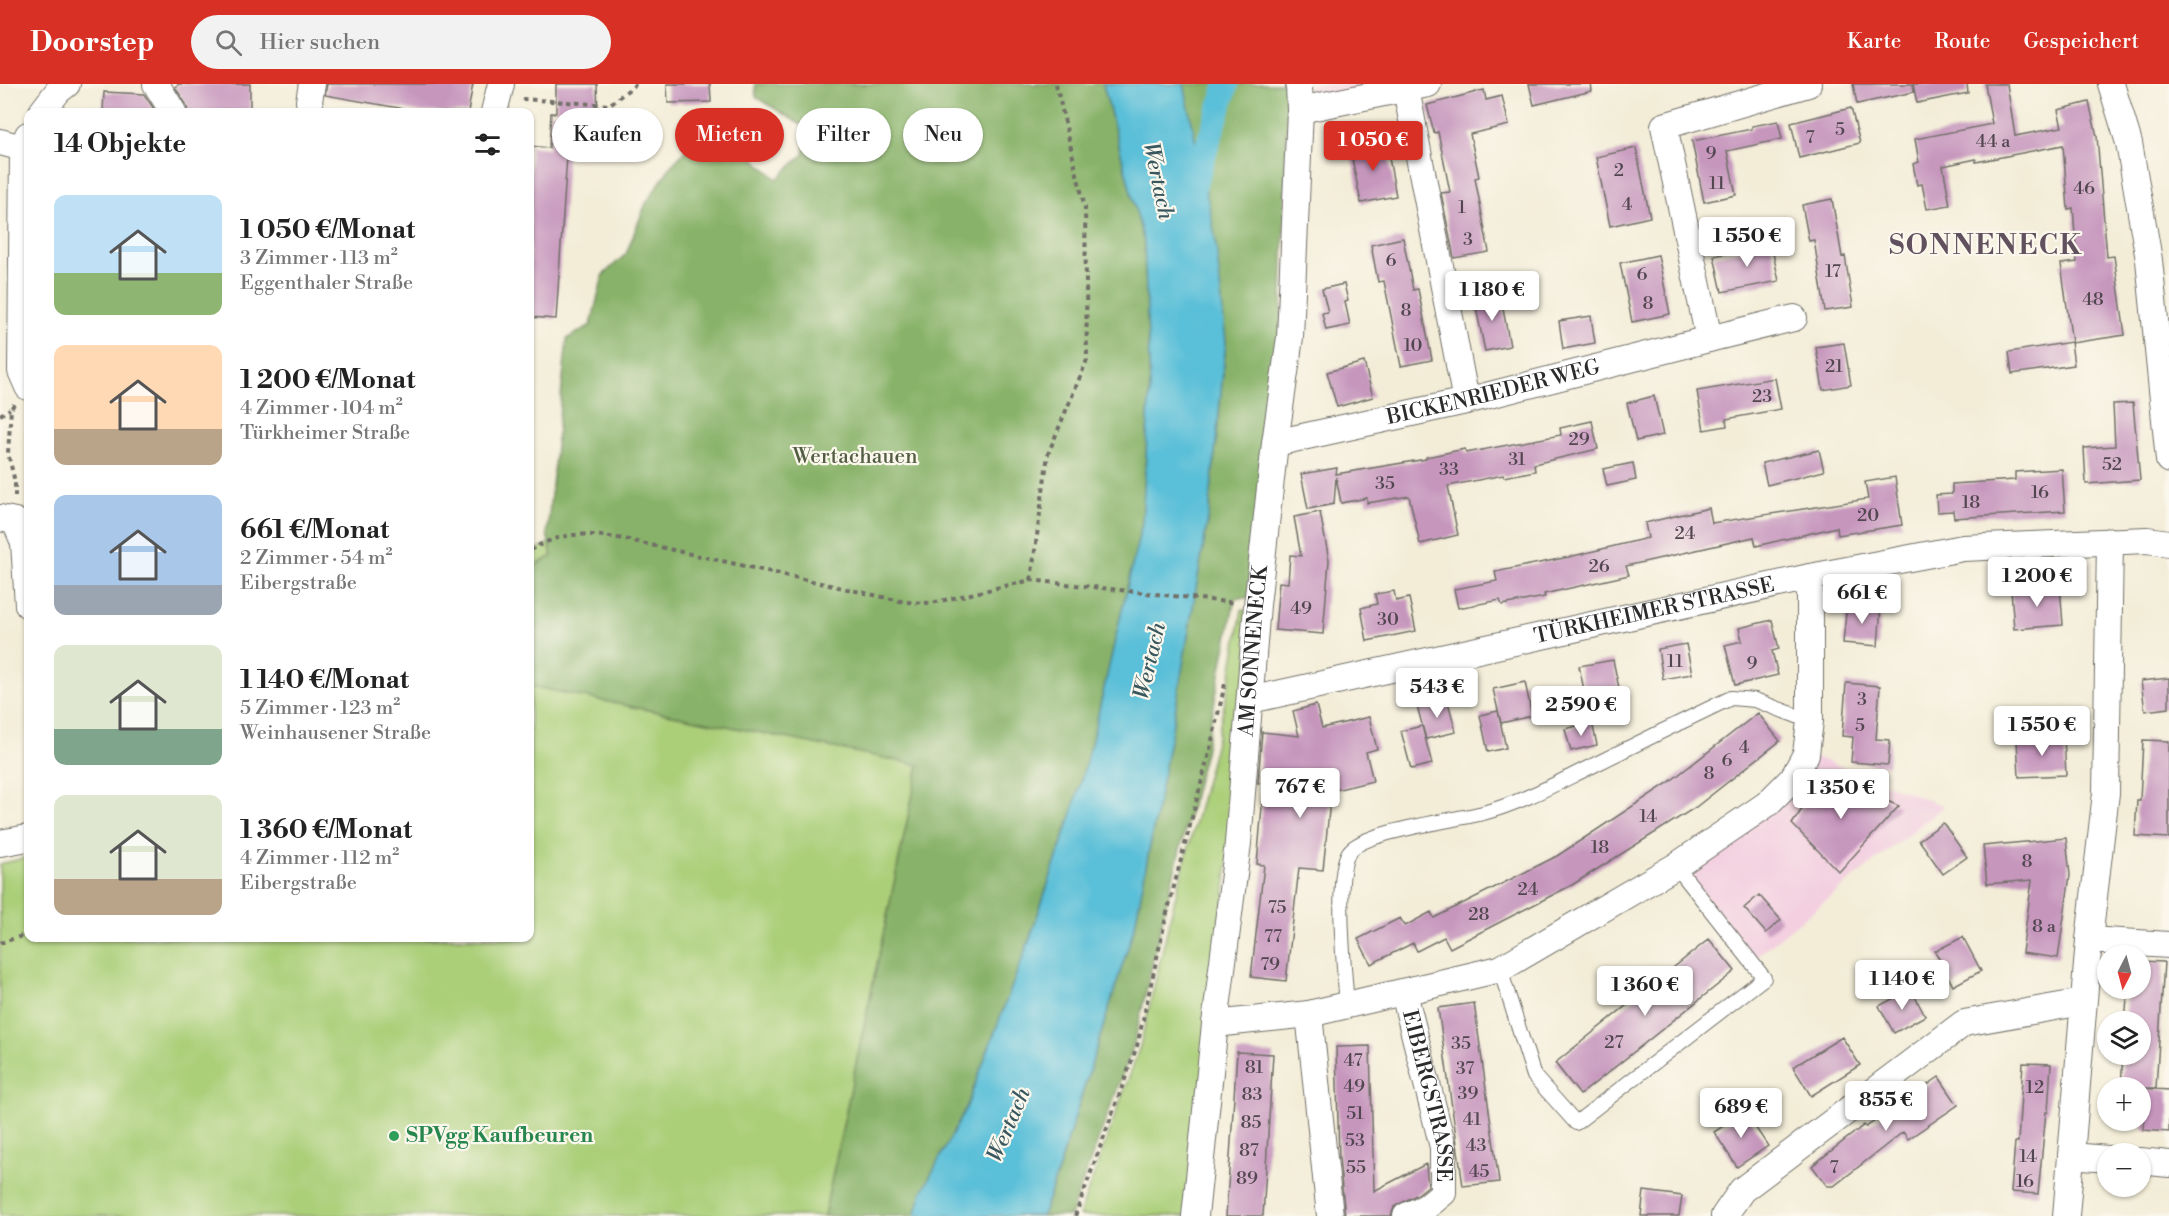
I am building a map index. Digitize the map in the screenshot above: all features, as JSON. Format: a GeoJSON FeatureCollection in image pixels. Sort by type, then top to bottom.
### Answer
{"type":"FeatureCollection","features":[{"type":"Feature","properties":{"kind":"street"},"geometry":{"type":"LineString","coordinates":[[156,84],[170,108]]}},
{"type":"Feature","properties":{"kind":"street"},"geometry":{"type":"LineString","coordinates":[[310,108],[312,84]]}},
{"type":"Feature","properties":{"kind":"street","name":"AM SONNENECK"},"geometry":{"type":"LineString","coordinates":[[1195,1216],[1215,1024],[1238,843],[1257,605],[1275,443],[1290,337],[1300,110],[1299,84]]}},
{"type":"Feature","properties":{"kind":"street"},"geometry":{"type":"LineString","coordinates":[[1709,339],[1664,126],[1808,84]]}},
{"type":"Feature","properties":{"kind":"street"},"geometry":{"type":"LineString","coordinates":[[2111,84],[2129,143],[2161,289],[2161,392],[2169,460]]}},
{"type":"Feature","properties":{"kind":"street"},"geometry":{"type":"LineString","coordinates":[[45,108],[60,86]]}},
{"type":"Feature","properties":{"kind":"street"},"geometry":{"type":"LineString","coordinates":[[1300,110],[1417,87],[1466,401]]}},
{"type":"Feature","properties":{"kind":"street"},"geometry":{"type":"LineString","coordinates":[[17,142],[21,371],[24,378]]}},
{"type":"Feature","properties":{"kind":"street","name":"BICKENRIEDER WEG"},"geometry":{"type":"LineString","coordinates":[[1275,443],[1466,401],[1794,318]]}},
{"type":"Feature","properties":{"kind":"street"},"geometry":{"type":"LineString","coordinates":[[8,520],[24,543]]}},
{"type":"Feature","properties":{"kind":"street","name":"TÜRKHEIMER STRASSE"},"geometry":{"type":"LineString","coordinates":[[1250,700],[1810,576],[1963,548],[2147,540],[2169,543]]}},
{"type":"Feature","properties":{"kind":"street"},"geometry":{"type":"LineString","coordinates":[[2066,1216],[2088,940],[2106,793],[2110,542]]}},
{"type":"Feature","properties":{"kind":"street","name":"EIBERGSTRASSE"},"geometry":{"type":"LineString","coordinates":[[1215,1024],[1309,1014],[1500,969],[1676,866],[1767,804],[1793,778],[1806,754],[1810,721],[1810,576]]}},
{"type":"Feature","properties":{"kind":"street"},"geometry":{"type":"LineString","coordinates":[[0,843],[24,839]]}},
{"type":"Feature","properties":{"kind":"street"},"geometry":{"type":"LineString","coordinates":[[2088,940],[2169,945]]}},
{"type":"Feature","properties":{"kind":"street","name":"EIBERGSTRASSE"},"geometry":{"type":"LineString","coordinates":[[1404,993],[1443,1147],[1443,1193],[1426,1207],[1407,1216]]}},
{"type":"Feature","properties":{"kind":"street"},"geometry":{"type":"LineString","coordinates":[[1724,1216],[1742,1190],[1964,1023],[2083,1002]]}},
{"type":"Feature","properties":{"kind":"street"},"geometry":{"type":"LineString","coordinates":[[1309,1014],[1330,1216]]}},
{"type":"Feature","properties":{"kind":"street"},"geometry":{"type":"LineString","coordinates":[[2071,1156],[2097,1158]]}},
{"type":"Feature","properties":{"kind":"street"},"geometry":{"type":"LineString","coordinates":[[2151,1162],[2169,1164]]}},
{"type":"Feature","properties":{"kind":"lane"},"geometry":{"type":"LineString","coordinates":[[1347,1006],[1342,873],[1349,852],[1358,844],[1424,824],[1483,813],[1533,795],[1731,698],[1755,700],[1810,721]]}},
{"type":"Feature","properties":{"kind":"lane"},"geometry":{"type":"LineString","coordinates":[[1500,969],[1533,1076],[1576,1123],[1764,978],[1676,866]]}},
{"type":"Feature","properties":{"kind":"path"},"geometry":{"type":"LineString","coordinates":[[498,98],[609,105],[636,84]]}},
{"type":"Feature","properties":{"kind":"path"},"geometry":{"type":"LineString","coordinates":[[1031,580],[1048,454],[1087,360],[1085,208],[1056,84]]}},
{"type":"Feature","properties":{"kind":"path"},"geometry":{"type":"LineString","coordinates":[[0,415],[11,409],[24,392]]}},
{"type":"Feature","properties":{"kind":"path"},"geometry":{"type":"LineString","coordinates":[[8,520],[15,482],[8,453],[11,409]]}},
{"type":"Feature","properties":{"kind":"path"},"geometry":{"type":"LineString","coordinates":[[534,548],[562,535],[586,534],[624,539],[905,602],[932,603],[1031,580],[1215,600],[1239,604],[1238,612]]}},
{"type":"Feature","properties":{"kind":"path"},"geometry":{"type":"LineString","coordinates":[[1075,1216],[1137,1046],[1167,913],[1226,679]]}},
{"type":"Feature","properties":{"kind":"path"},"geometry":{"type":"LineString","coordinates":[[0,943],[24,935]]}},
{"type":"Feature","properties":{"kind":"shaded area"},"geometry":{"type":"Polygon","coordinates":[[[1310,84],[1386,84],[1310,100],[1310,84]]]}},
{"type":"Feature","properties":{"kind":"shaded area"},"geometry":{"type":"Polygon","coordinates":[[[1815,757],[1944,806],[1754,958],[1685,870],[1815,757]]]}},
{"type":"Feature","properties":{"kind":"green space","name":"Wertachauen"},"geometry":{"type":"Polygon","coordinates":[[[755,84],[1103,84],[1144,242],[1150,386],[1142,523],[1093,736],[1072,813],[1030,938],[967,1106],[922,1192],[915,1216],[824,1216],[919,765],[534,687],[534,567],[552,556],[547,534],[567,339],[591,325],[603,275],[626,254],[646,203],[671,166],[675,162],[758,162],[777,179],[796,161],[891,162],[891,108],[796,108],[796,122],[784,114],[784,108],[774,108],[756,97],[755,84]]]}},
{"type":"Feature","properties":{"kind":"green space"},"geometry":{"type":"Polygon","coordinates":[[[1184,84],[1288,84],[1281,337],[1249,598],[1235,598],[1205,751],[1134,1044],[1070,1216],[1042,1216],[1135,925],[1209,513],[1226,342],[1184,84]]]}},
{"type":"Feature","properties":{"kind":"green space"},"geometry":{"type":"Polygon","coordinates":[[[549,543],[552,556],[534,567],[534,551],[549,543]]]}},
{"type":"Feature","properties":{"kind":"green space"},"geometry":{"type":"Polygon","coordinates":[[[1242,610],[1254,612],[1191,1216],[1079,1216],[1140,1046],[1171,914],[1213,754],[1230,680],[1242,610]]]}},
{"type":"Feature","properties":{"kind":"green space"},"geometry":{"type":"Polygon","coordinates":[[[534,687],[919,765],[824,1216],[0,1216],[0,864],[24,858],[24,942],[534,942],[534,687]]]}},
{"type":"Feature","properties":{"kind":"water","name":"Wertach"},"geometry":{"type":"Polygon","coordinates":[[[1103,84],[1184,84],[1215,235],[1226,342],[1209,513],[1135,925],[1042,1216],[915,1216],[922,1192],[967,1106],[1030,938],[1072,813],[1093,736],[1142,523],[1150,386],[1144,242],[1103,84]]]}},
{"type":"Feature","properties":{"kind":"building"},"geometry":{"type":"Polygon","coordinates":[[[179,84],[250,84],[250,108],[187,108],[175,87],[179,84]]]}},
{"type":"Feature","properties":{"kind":"building"},"geometry":{"type":"Polygon","coordinates":[[[327,84],[473,84],[469,108],[399,108],[325,95],[327,84]]]}},
{"type":"Feature","properties":{"kind":"building"},"geometry":{"type":"Polygon","coordinates":[[[556,84],[597,84],[598,108],[556,108],[556,84]]]}},
{"type":"Feature","properties":{"kind":"building"},"geometry":{"type":"Polygon","coordinates":[[[667,84],[710,84],[711,102],[668,103],[667,84]]]}},
{"type":"Feature","properties":{"kind":"building"},"geometry":{"type":"Polygon","coordinates":[[[1529,84],[1591,84],[1592,91],[1534,105],[1529,84]]]}},
{"type":"Feature","properties":{"kind":"building"},"geometry":{"type":"Polygon","coordinates":[[[1853,84],[1913,84],[1914,92],[1857,104],[1853,84]]]}},
{"type":"Feature","properties":{"kind":"building"},"geometry":{"type":"Polygon","coordinates":[[[1913,84],[1967,84],[1968,93],[1917,103],[1913,84]]]}},
{"type":"Feature","properties":{"kind":"building"},"geometry":{"type":"Polygon","coordinates":[[[1985,84],[2007,84],[2015,136],[2062,127],[2058,110],[2089,102],[2097,136],[2107,257],[2114,256],[2125,335],[2072,343],[2061,264],[2077,262],[2073,208],[2068,209],[2063,145],[1943,166],[1950,205],[1927,209],[1922,184],[1917,185],[1913,164],[1919,162],[1915,139],[1992,124],[1985,84]]]}},
{"type":"Feature","properties":{"kind":"building"},"geometry":{"type":"Polygon","coordinates":[[[1484,90],[1486,100],[1502,96],[1509,125],[1470,134],[1479,177],[1475,178],[1489,252],[1454,258],[1441,193],[1450,192],[1438,132],[1434,133],[1427,105],[1484,90]]]}},
{"type":"Feature","properties":{"kind":"building"},"geometry":{"type":"Polygon","coordinates":[[[104,92],[144,94],[153,108],[103,108],[104,92]]]}},
{"type":"Feature","properties":{"kind":"building"},"geometry":{"type":"Polygon","coordinates":[[[1851,108],[1860,143],[1799,158],[1791,123],[1851,108]]]}},
{"type":"Feature","properties":{"kind":"building"},"geometry":{"type":"Polygon","coordinates":[[[551,113],[552,162],[567,162],[556,319],[534,317],[534,146],[549,148],[551,113]]]}},
{"type":"Feature","properties":{"kind":"building"},"geometry":{"type":"Polygon","coordinates":[[[1778,121],[1782,139],[1727,151],[1736,195],[1704,202],[1692,141],[1752,129],[1752,126],[1778,121]]]}},
{"type":"Feature","properties":{"kind":"building"},"geometry":{"type":"Polygon","coordinates":[[[1386,141],[1396,196],[1361,203],[1350,148],[1386,141]]]}},
{"type":"Feature","properties":{"kind":"building"},"geometry":{"type":"Polygon","coordinates":[[[1636,148],[1650,217],[1610,226],[1596,157],[1636,148]]]}},
{"type":"Feature","properties":{"kind":"building"},"geometry":{"type":"Polygon","coordinates":[[[1832,199],[1842,257],[1845,256],[1853,307],[1825,311],[1814,240],[1809,241],[1802,205],[1832,199]]]}},
{"type":"Feature","properties":{"kind":"building"},"geometry":{"type":"Polygon","coordinates":[[[1403,238],[1413,290],[1418,289],[1432,360],[1401,366],[1384,281],[1378,282],[1371,245],[1403,238]]]}},
{"type":"Feature","properties":{"kind":"building"},"geometry":{"type":"Polygon","coordinates":[[[1771,244],[1779,281],[1722,292],[1714,256],[1771,244]]]}},
{"type":"Feature","properties":{"kind":"building"},"geometry":{"type":"Polygon","coordinates":[[[1658,255],[1670,314],[1632,322],[1620,263],[1658,255]]]}},
{"type":"Feature","properties":{"kind":"building"},"geometry":{"type":"Polygon","coordinates":[[[1344,284],[1350,325],[1326,330],[1322,313],[1328,312],[1322,289],[1344,284]]]}},
{"type":"Feature","properties":{"kind":"building"},"geometry":{"type":"Polygon","coordinates":[[[1500,293],[1510,346],[1485,351],[1474,298],[1500,293]]]}},
{"type":"Feature","properties":{"kind":"building"},"geometry":{"type":"Polygon","coordinates":[[[1591,316],[1595,343],[1563,349],[1559,321],[1591,316]]]}},
{"type":"Feature","properties":{"kind":"building"},"geometry":{"type":"Polygon","coordinates":[[[2071,342],[2074,365],[2012,374],[2009,352],[2071,342]]]}},
{"type":"Feature","properties":{"kind":"building"},"geometry":{"type":"Polygon","coordinates":[[[1844,343],[1851,385],[1823,390],[1816,347],[1844,343]]]}},
{"type":"Feature","properties":{"kind":"building"},"geometry":{"type":"Polygon","coordinates":[[[1364,362],[1373,397],[1337,407],[1327,372],[1364,362]]]}},
{"type":"Feature","properties":{"kind":"building"},"geometry":{"type":"Polygon","coordinates":[[[1775,378],[1781,409],[1726,419],[1727,426],[1704,430],[1697,391],[1775,378]]]}},
{"type":"Feature","properties":{"kind":"building"},"geometry":{"type":"Polygon","coordinates":[[[1654,396],[1663,435],[1636,441],[1627,403],[1654,396]]]}},
{"type":"Feature","properties":{"kind":"building"},"geometry":{"type":"Polygon","coordinates":[[[2133,403],[2140,480],[2086,484],[2084,448],[2115,446],[2113,404],[2133,403]]]}},
{"type":"Feature","properties":{"kind":"building"},"geometry":{"type":"Polygon","coordinates":[[[1592,421],[1598,449],[1534,464],[1535,471],[1448,486],[1458,535],[1420,544],[1409,496],[1367,503],[1367,498],[1341,503],[1336,477],[1334,504],[1308,509],[1301,474],[1337,468],[1336,474],[1426,459],[1426,457],[1465,449],[1466,453],[1561,435],[1560,428],[1592,421]]]}},
{"type":"Feature","properties":{"kind":"building"},"geometry":{"type":"Polygon","coordinates":[[[1819,450],[1824,471],[1767,485],[1762,463],[1819,450]]]}},
{"type":"Feature","properties":{"kind":"building"},"geometry":{"type":"Polygon","coordinates":[[[1633,463],[1636,480],[1607,486],[1603,469],[1633,463]]]}},
{"type":"Feature","properties":{"kind":"building"},"geometry":{"type":"Polygon","coordinates":[[[2062,469],[2065,511],[1954,518],[1953,511],[1937,512],[1936,495],[1952,494],[1952,484],[2015,480],[2015,472],[2062,469]]]}},
{"type":"Feature","properties":{"kind":"building"},"geometry":{"type":"Polygon","coordinates":[[[1895,477],[1902,525],[1838,535],[1837,527],[1756,546],[1754,537],[1626,566],[1629,575],[1544,594],[1545,597],[1502,605],[1500,600],[1458,608],[1454,589],[1497,581],[1495,572],[1648,538],[1645,523],[1709,508],[1712,523],[1868,499],[1865,482],[1895,477]]]}},
{"type":"Feature","properties":{"kind":"building"},"geometry":{"type":"Polygon","coordinates":[[[1320,512],[1329,560],[1323,634],[1275,630],[1279,582],[1288,583],[1290,555],[1301,556],[1294,517],[1320,512]]]}},
{"type":"Feature","properties":{"kind":"building"},"geometry":{"type":"Polygon","coordinates":[[[2060,586],[2063,625],[2014,629],[2011,590],[2060,586]]]}},
{"type":"Feature","properties":{"kind":"building"},"geometry":{"type":"Polygon","coordinates":[[[1394,591],[1396,601],[1409,598],[1416,631],[1367,641],[1361,608],[1377,604],[1375,594],[1394,591]]]}},
{"type":"Feature","properties":{"kind":"building"},"geometry":{"type":"Polygon","coordinates":[[[1847,603],[1881,606],[1878,646],[1843,643],[1847,603]]]}},
{"type":"Feature","properties":{"kind":"building"},"geometry":{"type":"Polygon","coordinates":[[[1772,620],[1779,649],[1772,651],[1778,675],[1735,685],[1725,645],[1742,641],[1739,628],[1772,620]]]}},
{"type":"Feature","properties":{"kind":"building"},"geometry":{"type":"Polygon","coordinates":[[[1686,644],[1692,674],[1663,679],[1658,649],[1686,644]]]}},
{"type":"Feature","properties":{"kind":"building"},"geometry":{"type":"Polygon","coordinates":[[[1613,660],[1622,702],[1588,709],[1579,666],[1613,660]]]}},
{"type":"Feature","properties":{"kind":"building"},"geometry":{"type":"Polygon","coordinates":[[[2169,678],[2169,708],[2145,711],[2141,681],[2169,678]]]}},
{"type":"Feature","properties":{"kind":"building"},"geometry":{"type":"Polygon","coordinates":[[[1525,682],[1532,716],[1501,723],[1493,689],[1525,682]]]}},
{"type":"Feature","properties":{"kind":"building"},"geometry":{"type":"Polygon","coordinates":[[[1846,683],[1880,686],[1876,739],[1890,740],[1888,765],[1851,762],[1853,737],[1842,736],[1846,683]]]}},
{"type":"Feature","properties":{"kind":"building"},"geometry":{"type":"Polygon","coordinates":[[[1447,698],[1456,732],[1426,739],[1417,706],[1447,698]]]}},
{"type":"Feature","properties":{"kind":"building"},"geometry":{"type":"Polygon","coordinates":[[[1316,705],[1322,728],[1369,717],[1377,749],[1366,752],[1373,781],[1331,791],[1323,870],[1299,868],[1286,981],[1251,977],[1264,865],[1257,864],[1264,784],[1258,783],[1262,732],[1299,736],[1293,711],[1316,705]]]}},
{"type":"Feature","properties":{"kind":"building"},"geometry":{"type":"Polygon","coordinates":[[[1498,711],[1506,748],[1488,752],[1480,715],[1498,711]]]}},
{"type":"Feature","properties":{"kind":"building"},"geometry":{"type":"Polygon","coordinates":[[[1758,713],[1780,741],[1696,807],[1572,885],[1450,948],[1444,937],[1417,951],[1413,943],[1371,964],[1358,939],[1400,918],[1405,926],[1431,912],[1434,918],[1557,856],[1668,783],[1758,713]]]}},
{"type":"Feature","properties":{"kind":"building"},"geometry":{"type":"Polygon","coordinates":[[[1592,722],[1597,745],[1571,751],[1565,729],[1592,722]]]}},
{"type":"Feature","properties":{"kind":"building"},"geometry":{"type":"Polygon","coordinates":[[[1422,726],[1432,764],[1411,769],[1401,731],[1422,726]]]}},
{"type":"Feature","properties":{"kind":"building"},"geometry":{"type":"Polygon","coordinates":[[[2064,737],[2066,775],[2019,777],[2017,740],[2064,737]]]}},
{"type":"Feature","properties":{"kind":"building"},"geometry":{"type":"Polygon","coordinates":[[[2143,740],[2169,741],[2169,838],[2135,836],[2137,800],[2140,800],[2143,740]]]}},
{"type":"Feature","properties":{"kind":"building"},"geometry":{"type":"Polygon","coordinates":[[[1825,775],[1899,806],[1839,872],[1792,824],[1825,775]]]}},
{"type":"Feature","properties":{"kind":"building"},"geometry":{"type":"Polygon","coordinates":[[[1943,823],[1967,857],[1943,874],[1919,840],[1943,823]]]}},
{"type":"Feature","properties":{"kind":"building"},"geometry":{"type":"Polygon","coordinates":[[[2066,838],[2070,875],[2058,958],[2022,953],[2032,880],[1987,884],[1983,846],[2066,838]]]}},
{"type":"Feature","properties":{"kind":"building"},"geometry":{"type":"Polygon","coordinates":[[[1759,895],[1781,920],[1766,933],[1744,908],[1759,895]]]}},
{"type":"Feature","properties":{"kind":"building"},"geometry":{"type":"Polygon","coordinates":[[[1963,937],[1981,971],[1953,986],[1935,951],[1963,937]]]}},
{"type":"Feature","properties":{"kind":"building"},"geometry":{"type":"Polygon","coordinates":[[[1709,939],[1735,971],[1580,1095],[1555,1063],[1709,939]]]}},
{"type":"Feature","properties":{"kind":"building"},"geometry":{"type":"Polygon","coordinates":[[[2151,961],[2164,962],[2156,1088],[2151,1088],[2151,1077],[2122,1077],[2122,1065],[2151,1065],[2151,1011],[2126,1011],[2127,999],[2151,999],[2151,961]]]}},
{"type":"Feature","properties":{"kind":"building"},"geometry":{"type":"Polygon","coordinates":[[[1911,989],[1925,1016],[1894,1033],[1879,1006],[1911,989]]]}},
{"type":"Feature","properties":{"kind":"building"},"geometry":{"type":"Polygon","coordinates":[[[1474,1003],[1499,1182],[1463,1186],[1438,1008],[1474,1003]]]}},
{"type":"Feature","properties":{"kind":"building"},"geometry":{"type":"Polygon","coordinates":[[[1842,1037],[1860,1065],[1811,1096],[1793,1067],[1842,1037]]]}},
{"type":"Feature","properties":{"kind":"building"},"geometry":{"type":"Polygon","coordinates":[[[1370,1046],[1374,1191],[1426,1164],[1428,1186],[1394,1207],[1391,1216],[1345,1216],[1339,1158],[1336,1047],[1370,1046]]]}},
{"type":"Feature","properties":{"kind":"building"},"geometry":{"type":"Polygon","coordinates":[[[1237,1052],[1273,1054],[1263,1216],[1226,1216],[1237,1052]]]}},
{"type":"Feature","properties":{"kind":"building"},"geometry":{"type":"Polygon","coordinates":[[[2023,1063],[2051,1064],[2038,1194],[2011,1192],[2015,1142],[2018,1142],[2023,1063]]]}},
{"type":"Feature","properties":{"kind":"building"},"geometry":{"type":"Polygon","coordinates":[[[1939,1077],[1958,1105],[1908,1139],[1903,1132],[1834,1186],[1827,1186],[1812,1166],[1864,1125],[1866,1127],[1939,1077]]]}},
{"type":"Feature","properties":{"kind":"building"},"geometry":{"type":"Polygon","coordinates":[[[2151,1089],[2169,1090],[2169,1132],[2151,1131],[2151,1089]]]}},
{"type":"Feature","properties":{"kind":"building"},"geometry":{"type":"Polygon","coordinates":[[[1745,1112],[1768,1146],[1737,1167],[1714,1132],[1745,1112]]]}},
{"type":"Feature","properties":{"kind":"building"},"geometry":{"type":"Polygon","coordinates":[[[1644,1191],[1682,1196],[1679,1216],[1641,1216],[1644,1191]]]}},
{"type":"Feature","properties":{"kind":"waterway"},"geometry":{"type":"LineString","coordinates":[[1192,193],[1227,84]]}},
{"type":"Feature","properties":{"kind":"place","name":"SPVgg Kaufbeuren"},"geometry":{"type":"Point","coordinates":[394,1136]}},
{"type":"Feature","properties":{"kind":"district","name":"SONNENECK"},"geometry":{"type":"Point","coordinates":[1986,246]}}]}
